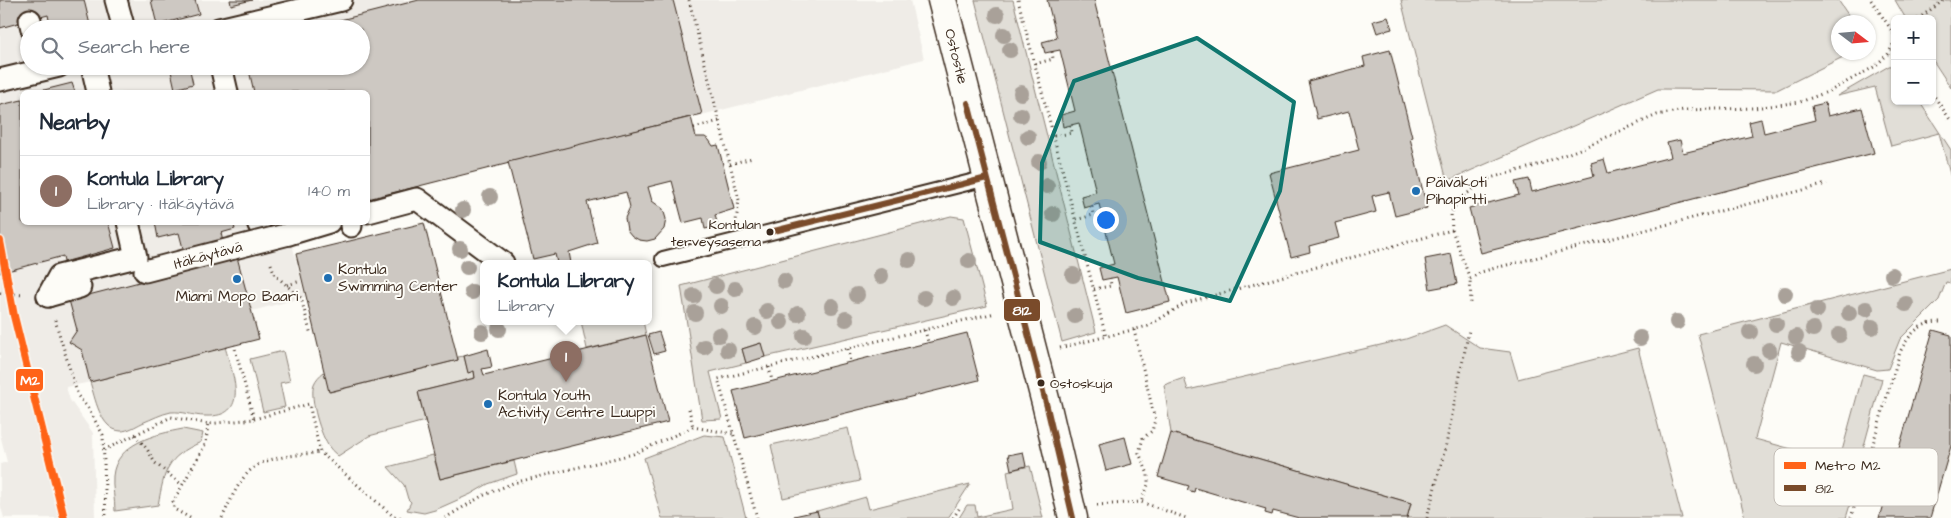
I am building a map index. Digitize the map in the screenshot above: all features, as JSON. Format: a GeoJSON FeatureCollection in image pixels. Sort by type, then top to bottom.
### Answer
{"type":"FeatureCollection","features":[{"type":"Feature","properties":{"kind":"street"},"geometry":{"type":"LineString","coordinates":[[116,0],[122,20]]}},
{"type":"Feature","properties":{"kind":"street","name":"Ostostie"},"geometry":{"type":"LineString","coordinates":[[942,0],[1047,407],[1073,518]]}},
{"type":"Feature","properties":{"kind":"street"},"geometry":{"type":"LineString","coordinates":[[256,20],[335,1]]}},
{"type":"Feature","properties":{"kind":"street"},"geometry":{"type":"LineString","coordinates":[[0,80],[20,75]]}},
{"type":"Feature","properties":{"kind":"street"},"geometry":{"type":"LineString","coordinates":[[94,75],[98,90]]}},
{"type":"Feature","properties":{"kind":"street"},"geometry":{"type":"LineString","coordinates":[[223,75],[227,90]]}},
{"type":"Feature","properties":{"kind":"street"},"geometry":{"type":"LineString","coordinates":[[370,211],[417,199],[499,260]]}},
{"type":"Feature","properties":{"kind":"street"},"geometry":{"type":"LineString","coordinates":[[48,296],[59,276],[136,257],[129,225]]}},
{"type":"Feature","properties":{"kind":"street","name":"Itäkäytävä"},"geometry":{"type":"LineString","coordinates":[[145,271],[319,225]]}},
{"type":"Feature","properties":{"kind":"street"},"geometry":{"type":"LineString","coordinates":[[48,296],[80,286]]}},
{"type":"Feature","properties":{"kind":"lane"},"geometry":{"type":"LineString","coordinates":[[664,259],[987,178]]}},
{"type":"Feature","properties":{"kind":"path"},"geometry":{"type":"LineString","coordinates":[[689,0],[739,200],[736,222],[732,226]]}},
{"type":"Feature","properties":{"kind":"path"},"geometry":{"type":"LineString","coordinates":[[1018,0],[1106,337]]}},
{"type":"Feature","properties":{"kind":"path"},"geometry":{"type":"LineString","coordinates":[[1871,0],[1891,29]]}},
{"type":"Feature","properties":{"kind":"path"},"geometry":{"type":"LineString","coordinates":[[1923,15],[1944,0]]}},
{"type":"Feature","properties":{"kind":"path"},"geometry":{"type":"LineString","coordinates":[[1471,303],[1470,279],[1452,230],[1451,214],[1459,199],[1490,178],[1532,167],[1580,149],[1657,115],[1684,110],[1754,108],[1800,102],[1830,91],[1874,66],[1888,54],[1891,48]]}},
{"type":"Feature","properties":{"kind":"path"},"geometry":{"type":"LineString","coordinates":[[702,51],[708,50]]}},
{"type":"Feature","properties":{"kind":"path"},"geometry":{"type":"LineString","coordinates":[[1035,64],[1053,60],[1052,52]]}},
{"type":"Feature","properties":{"kind":"path"},"geometry":{"type":"LineString","coordinates":[[1936,99],[1951,122]]}},
{"type":"Feature","properties":{"kind":"path"},"geometry":{"type":"LineString","coordinates":[[694,128],[719,121]]}},
{"type":"Feature","properties":{"kind":"path"},"geometry":{"type":"LineString","coordinates":[[1054,136],[1072,133],[1071,125]]}},
{"type":"Feature","properties":{"kind":"path"},"geometry":{"type":"LineString","coordinates":[[730,164],[752,158]]}},
{"type":"Feature","properties":{"kind":"path"},"geometry":{"type":"LineString","coordinates":[[1470,279],[1481,272],[1495,268],[1827,184]]}},
{"type":"Feature","properties":{"kind":"path"},"geometry":{"type":"LineString","coordinates":[[1076,220],[1093,215],[1092,206]]}},
{"type":"Feature","properties":{"kind":"path"},"geometry":{"type":"LineString","coordinates":[[1060,348],[1148,326],[1186,303],[1452,230]]}},
{"type":"Feature","properties":{"kind":"path"},"geometry":{"type":"LineString","coordinates":[[275,275],[301,298],[311,335]]}},
{"type":"Feature","properties":{"kind":"path"},"geometry":{"type":"LineString","coordinates":[[1094,289],[1111,286],[1110,278]]}},
{"type":"Feature","properties":{"kind":"path"},"geometry":{"type":"LineString","coordinates":[[286,285],[301,281]]}},
{"type":"Feature","properties":{"kind":"path"},"geometry":{"type":"LineString","coordinates":[[0,294],[48,296],[78,396],[88,408],[103,434],[106,518]]}},
{"type":"Feature","properties":{"kind":"path"},"geometry":{"type":"LineString","coordinates":[[757,518],[718,379],[996,313]]}},
{"type":"Feature","properties":{"kind":"path"},"geometry":{"type":"LineString","coordinates":[[1872,448],[1900,352],[1909,335],[1921,326],[1940,322]]}},
{"type":"Feature","properties":{"kind":"path"},"geometry":{"type":"LineString","coordinates":[[925,330],[928,342]]}},
{"type":"Feature","properties":{"kind":"path"},"geometry":{"type":"LineString","coordinates":[[1134,330],[1156,420],[1152,431],[1143,438],[1139,453],[1148,474],[1148,485],[1141,502]]}},
{"type":"Feature","properties":{"kind":"path"},"geometry":{"type":"LineString","coordinates":[[1427,518],[1446,445],[1469,330]]}},
{"type":"Feature","properties":{"kind":"path"},"geometry":{"type":"LineString","coordinates":[[234,345],[254,419]]}},
{"type":"Feature","properties":{"kind":"path"},"geometry":{"type":"LineString","coordinates":[[848,349],[850,362]]}},
{"type":"Feature","properties":{"kind":"path"},"geometry":{"type":"LineString","coordinates":[[769,367],[772,381]]}},
{"type":"Feature","properties":{"kind":"path"},"geometry":{"type":"LineString","coordinates":[[104,450],[171,417],[208,424],[254,419],[309,404],[320,452],[392,516],[404,518]]}},
{"type":"Feature","properties":{"kind":"path"},"geometry":{"type":"LineString","coordinates":[[689,409],[692,427]]}},
{"type":"Feature","properties":{"kind":"path"},"geometry":{"type":"LineString","coordinates":[[190,518],[174,509],[172,502],[206,443],[208,424]]}},
{"type":"Feature","properties":{"kind":"path"},"geometry":{"type":"LineString","coordinates":[[445,518],[482,496],[513,483],[633,454],[692,427],[734,434]]}},
{"type":"Feature","properties":{"kind":"path"},"geometry":{"type":"LineString","coordinates":[[135,435],[147,449],[155,463],[182,484]]}},
{"type":"Feature","properties":{"kind":"path"},"geometry":{"type":"LineString","coordinates":[[222,518],[237,488],[246,475],[257,465],[320,452]]}},
{"type":"Feature","properties":{"kind":"path"},"geometry":{"type":"LineString","coordinates":[[1098,505],[1141,502],[1186,518]]}},
{"type":"Feature","properties":{"kind":"path"},"geometry":{"type":"LineString","coordinates":[[953,518],[961,506]]}},
{"type":"Feature","properties":{"kind":"path"},"geometry":{"type":"LineString","coordinates":[[1851,518],[1855,506]]}},
{"type":"Feature","properties":{"kind":"highlighted area"},"geometry":{"type":"Polygon","coordinates":[[[1197,38],[1294,102],[1280,191],[1230,301],[1138,278],[1040,242],[1042,163],[1074,81],[1197,38]]]}},
{"type":"Feature","properties":{"kind":"shaded area"},"geometry":{"type":"Polygon","coordinates":[[[0,0],[910,0],[924,59],[370,198],[370,90],[20,90],[20,225],[287,225],[305,297],[252,311],[259,339],[66,387],[70,400],[93,433],[95,518],[4,518],[0,504],[0,464],[7,462],[0,434],[0,0]]]}},
{"type":"Feature","properties":{"kind":"shaded area"},"geometry":{"type":"Polygon","coordinates":[[[975,0],[1013,0],[1096,332],[1062,342],[975,0]]]}},
{"type":"Feature","properties":{"kind":"shaded area"},"geometry":{"type":"Polygon","coordinates":[[[1401,0],[1838,0],[1848,15],[1831,15],[1831,60],[1837,60],[1777,90],[1658,89],[1447,181],[1401,0]]]}},
{"type":"Feature","properties":{"kind":"shaded area"},"geometry":{"type":"Polygon","coordinates":[[[1895,0],[1951,0],[1951,88],[1936,65],[1936,15],[1904,15],[1895,0]]]}},
{"type":"Feature","properties":{"kind":"shaded area"},"geometry":{"type":"Polygon","coordinates":[[[1891,66],[1891,105],[1922,105],[1951,150],[1951,178],[1939,133],[1891,146],[1875,87],[1837,96],[1891,66]]]}},
{"type":"Feature","properties":{"kind":"shaded area"},"geometry":{"type":"Polygon","coordinates":[[[951,216],[964,218],[987,306],[765,357],[760,343],[742,349],[746,363],[710,372],[722,419],[702,420],[681,286],[951,216]]]}},
{"type":"Feature","properties":{"kind":"shaded area"},"geometry":{"type":"Polygon","coordinates":[[[1951,269],[1951,283],[1946,282],[1939,300],[1900,339],[1888,369],[1877,370],[1781,342],[1755,439],[1788,448],[1774,448],[1774,506],[1850,506],[1846,518],[1745,518],[1698,334],[1951,269]]]}},
{"type":"Feature","properties":{"kind":"shaded area"},"geometry":{"type":"Polygon","coordinates":[[[582,325],[644,325],[646,335],[587,349],[582,325]]]}},
{"type":"Feature","properties":{"kind":"shaded area"},"geometry":{"type":"Polygon","coordinates":[[[1445,325],[1480,348],[1510,352],[1518,379],[1638,348],[1682,518],[1407,518],[1411,503],[1171,433],[1164,385],[1184,378],[1188,390],[1406,339],[1445,325]]]}},
{"type":"Feature","properties":{"kind":"shaded area"},"geometry":{"type":"Polygon","coordinates":[[[225,347],[232,370],[235,393],[234,402],[229,410],[219,415],[205,416],[171,412],[121,431],[108,425],[103,419],[96,404],[90,382],[225,347]]]}},
{"type":"Feature","properties":{"kind":"shaded area"},"geometry":{"type":"Polygon","coordinates":[[[283,351],[290,381],[280,383],[285,407],[263,412],[250,359],[283,351]]]}},
{"type":"Feature","properties":{"kind":"shaded area"},"geometry":{"type":"Polygon","coordinates":[[[464,356],[468,372],[474,371],[475,378],[418,392],[425,421],[369,436],[338,456],[330,448],[320,427],[313,398],[314,384],[324,372],[330,392],[458,360],[458,357],[464,356]]]}},
{"type":"Feature","properties":{"kind":"shaded area"},"geometry":{"type":"Polygon","coordinates":[[[1863,374],[1882,379],[1863,448],[1843,448],[1863,374]]]}},
{"type":"Feature","properties":{"kind":"shaded area"},"geometry":{"type":"Polygon","coordinates":[[[848,428],[860,481],[783,498],[771,445],[848,428]]]}},
{"type":"Feature","properties":{"kind":"shaded area"},"geometry":{"type":"Polygon","coordinates":[[[183,429],[203,433],[201,442],[180,454],[169,466],[165,473],[158,505],[115,511],[113,476],[121,455],[129,448],[150,437],[183,429]]]}},
{"type":"Feature","properties":{"kind":"shaded area"},"geometry":{"type":"Polygon","coordinates":[[[704,435],[725,437],[746,518],[662,518],[644,458],[704,435]]]}},
{"type":"Feature","properties":{"kind":"shaded area"},"geometry":{"type":"Polygon","coordinates":[[[433,455],[440,479],[514,461],[517,474],[488,484],[435,510],[424,513],[407,510],[411,502],[408,499],[404,485],[388,467],[433,455]]]}},
{"type":"Feature","properties":{"kind":"shaded area"},"geometry":{"type":"Polygon","coordinates":[[[1030,466],[1043,518],[959,518],[967,505],[975,505],[977,517],[1013,509],[1007,471],[1030,466]]]}},
{"type":"Feature","properties":{"kind":"shaded area"},"geometry":{"type":"Polygon","coordinates":[[[970,484],[948,518],[819,518],[817,511],[866,497],[869,509],[970,484]]]}},
{"type":"Feature","properties":{"kind":"building"},"geometry":{"type":"Polygon","coordinates":[[[0,0],[84,0],[89,20],[49,20],[48,15],[30,20],[20,20],[20,23],[0,28],[0,0]]]}},
{"type":"Feature","properties":{"kind":"building"},"geometry":{"type":"Polygon","coordinates":[[[151,0],[195,0],[199,14],[176,20],[156,20],[151,0]]]}},
{"type":"Feature","properties":{"kind":"building"},"geometry":{"type":"Polygon","coordinates":[[[230,0],[252,0],[231,5],[230,0]]]}},
{"type":"Feature","properties":{"kind":"building"},"geometry":{"type":"Polygon","coordinates":[[[419,0],[673,0],[702,114],[370,198],[370,90],[254,90],[250,75],[370,75],[370,20],[340,20],[419,0]]]}},
{"type":"Feature","properties":{"kind":"building"},"geometry":{"type":"Polygon","coordinates":[[[1047,0],[1094,0],[1170,302],[1126,313],[1117,277],[1102,280],[1099,268],[1114,264],[1099,204],[1084,208],[1081,196],[1096,192],[1079,123],[1063,127],[1061,115],[1075,111],[1060,50],[1045,53],[1042,42],[1057,38],[1047,0]]]}},
{"type":"Feature","properties":{"kind":"building"},"geometry":{"type":"Polygon","coordinates":[[[1388,17],[1392,29],[1377,33],[1373,21],[1388,17]]]}},
{"type":"Feature","properties":{"kind":"building"},"geometry":{"type":"Polygon","coordinates":[[[1390,50],[1412,137],[1410,138],[1427,208],[1395,216],[1389,192],[1372,196],[1376,212],[1335,223],[1339,238],[1309,246],[1310,252],[1291,257],[1269,173],[1359,150],[1349,111],[1317,119],[1308,81],[1365,66],[1363,57],[1390,50]]]}},
{"type":"Feature","properties":{"kind":"building"},"geometry":{"type":"Polygon","coordinates":[[[172,75],[191,75],[193,84],[175,89],[172,75]]]}},
{"type":"Feature","properties":{"kind":"building"},"geometry":{"type":"Polygon","coordinates":[[[72,83],[74,90],[44,90],[72,83]]]}},
{"type":"Feature","properties":{"kind":"building"},"geometry":{"type":"Polygon","coordinates":[[[20,100],[20,225],[109,225],[115,248],[64,262],[63,256],[0,273],[0,105],[20,100]]]}},
{"type":"Feature","properties":{"kind":"building"},"geometry":{"type":"Polygon","coordinates":[[[1825,103],[1828,116],[1862,108],[1874,153],[1481,253],[1469,208],[1519,195],[1515,182],[1529,179],[1532,192],[1594,176],[1591,163],[1604,159],[1608,173],[1671,157],[1667,143],[1680,140],[1683,153],[1752,136],[1749,122],[1761,119],[1764,133],[1815,120],[1812,106],[1825,103]]]}},
{"type":"Feature","properties":{"kind":"building","name":"Kontulan terveysasema"},"geometry":{"type":"Polygon","coordinates":[[[691,117],[696,137],[705,137],[713,146],[718,145],[734,209],[715,215],[718,226],[705,229],[703,218],[683,223],[672,181],[648,187],[652,201],[663,209],[666,219],[664,229],[655,239],[639,240],[627,230],[625,218],[630,207],[626,192],[587,202],[597,243],[569,252],[570,260],[556,260],[555,254],[533,259],[508,162],[691,117]]]}},
{"type":"Feature","properties":{"kind":"building"},"geometry":{"type":"Polygon","coordinates":[[[424,223],[458,360],[329,392],[296,254],[424,223]]]}},
{"type":"Feature","properties":{"kind":"building"},"geometry":{"type":"Polygon","coordinates":[[[156,225],[234,225],[235,229],[221,233],[223,242],[184,252],[179,233],[158,238],[156,225]]]}},
{"type":"Feature","properties":{"kind":"building"},"geometry":{"type":"Polygon","coordinates":[[[1451,254],[1457,284],[1430,289],[1425,259],[1451,254]]]}},
{"type":"Feature","properties":{"kind":"building"},"geometry":{"type":"Polygon","coordinates":[[[237,257],[259,339],[90,382],[82,350],[69,342],[77,330],[69,300],[237,257]]]}},
{"type":"Feature","properties":{"kind":"building"},"geometry":{"type":"Polygon","coordinates":[[[1933,330],[1951,335],[1951,446],[1938,491],[1938,448],[1899,448],[1933,330]]]}},
{"type":"Feature","properties":{"kind":"building"},"geometry":{"type":"Polygon","coordinates":[[[659,332],[665,351],[654,354],[648,335],[659,332]]]}},
{"type":"Feature","properties":{"kind":"building"},"geometry":{"type":"Polygon","coordinates":[[[967,333],[979,380],[745,438],[733,391],[967,333]]]}},
{"type":"Feature","properties":{"kind":"building"},"geometry":{"type":"Polygon","coordinates":[[[646,335],[668,422],[440,479],[418,392],[475,378],[474,371],[468,373],[464,356],[488,349],[492,367],[482,369],[484,375],[646,335]]]}},
{"type":"Feature","properties":{"kind":"building"},"geometry":{"type":"Polygon","coordinates":[[[761,343],[765,357],[746,363],[742,349],[761,343]]]}},
{"type":"Feature","properties":{"kind":"building"},"geometry":{"type":"Polygon","coordinates":[[[1171,433],[1411,503],[1407,518],[1299,518],[1273,511],[1272,515],[1265,513],[1266,509],[1195,488],[1194,492],[1187,490],[1189,486],[1158,477],[1171,433]]]}},
{"type":"Feature","properties":{"kind":"building"},"geometry":{"type":"Polygon","coordinates":[[[1125,437],[1132,464],[1106,471],[1099,444],[1125,437]]]}},
{"type":"Feature","properties":{"kind":"building"},"geometry":{"type":"Polygon","coordinates":[[[1023,452],[1026,466],[1011,470],[1008,455],[1023,452]]]}},
{"type":"Feature","properties":{"kind":"building"},"geometry":{"type":"Polygon","coordinates":[[[1882,506],[1934,506],[1930,518],[1879,518],[1882,506]]]}},
{"type":"Feature","properties":{"kind":"building"},"geometry":{"type":"Polygon","coordinates":[[[817,511],[819,518],[794,518],[794,516],[817,511]]]}},
{"type":"Feature","properties":{"kind":"metro line","name":"M2"},"geometry":{"type":"LineString","coordinates":[[0,241],[14,316],[64,518]]}},
{"type":"Feature","properties":{"kind":"transit line","name":"812"},"geometry":{"type":"LineString","coordinates":[[968,103],[1047,407],[1073,518]]}},
{"type":"Feature","properties":{"kind":"transit line","name":"812"},"geometry":{"type":"LineString","coordinates":[[770,232],[987,178]]}},
{"type":"Feature","properties":{"kind":"place","name":"Päiväkoti Pihapirtti"},"geometry":{"type":"Point","coordinates":[1416,191]}},
{"type":"Feature","properties":{"kind":"place","name":"Kontulan terveysasema"},"geometry":{"type":"Point","coordinates":[770,232]}},
{"type":"Feature","properties":{"kind":"place","name":"Kontula Swimming Center"},"geometry":{"type":"Point","coordinates":[328,278]}},
{"type":"Feature","properties":{"kind":"place","name":"Miami Mopo Baari"},"geometry":{"type":"Point","coordinates":[237,279]}},
{"type":"Feature","properties":{"kind":"place","name":"Kontula Library"},"geometry":{"type":"Point","coordinates":[566,382]}},
{"type":"Feature","properties":{"kind":"place","name":"Ostoskuja"},"geometry":{"type":"Point","coordinates":[1041,383]}},
{"type":"Feature","properties":{"kind":"place","name":"Kontula Youth Activity Centre Luuppi"},"geometry":{"type":"Point","coordinates":[488,404]}}]}
